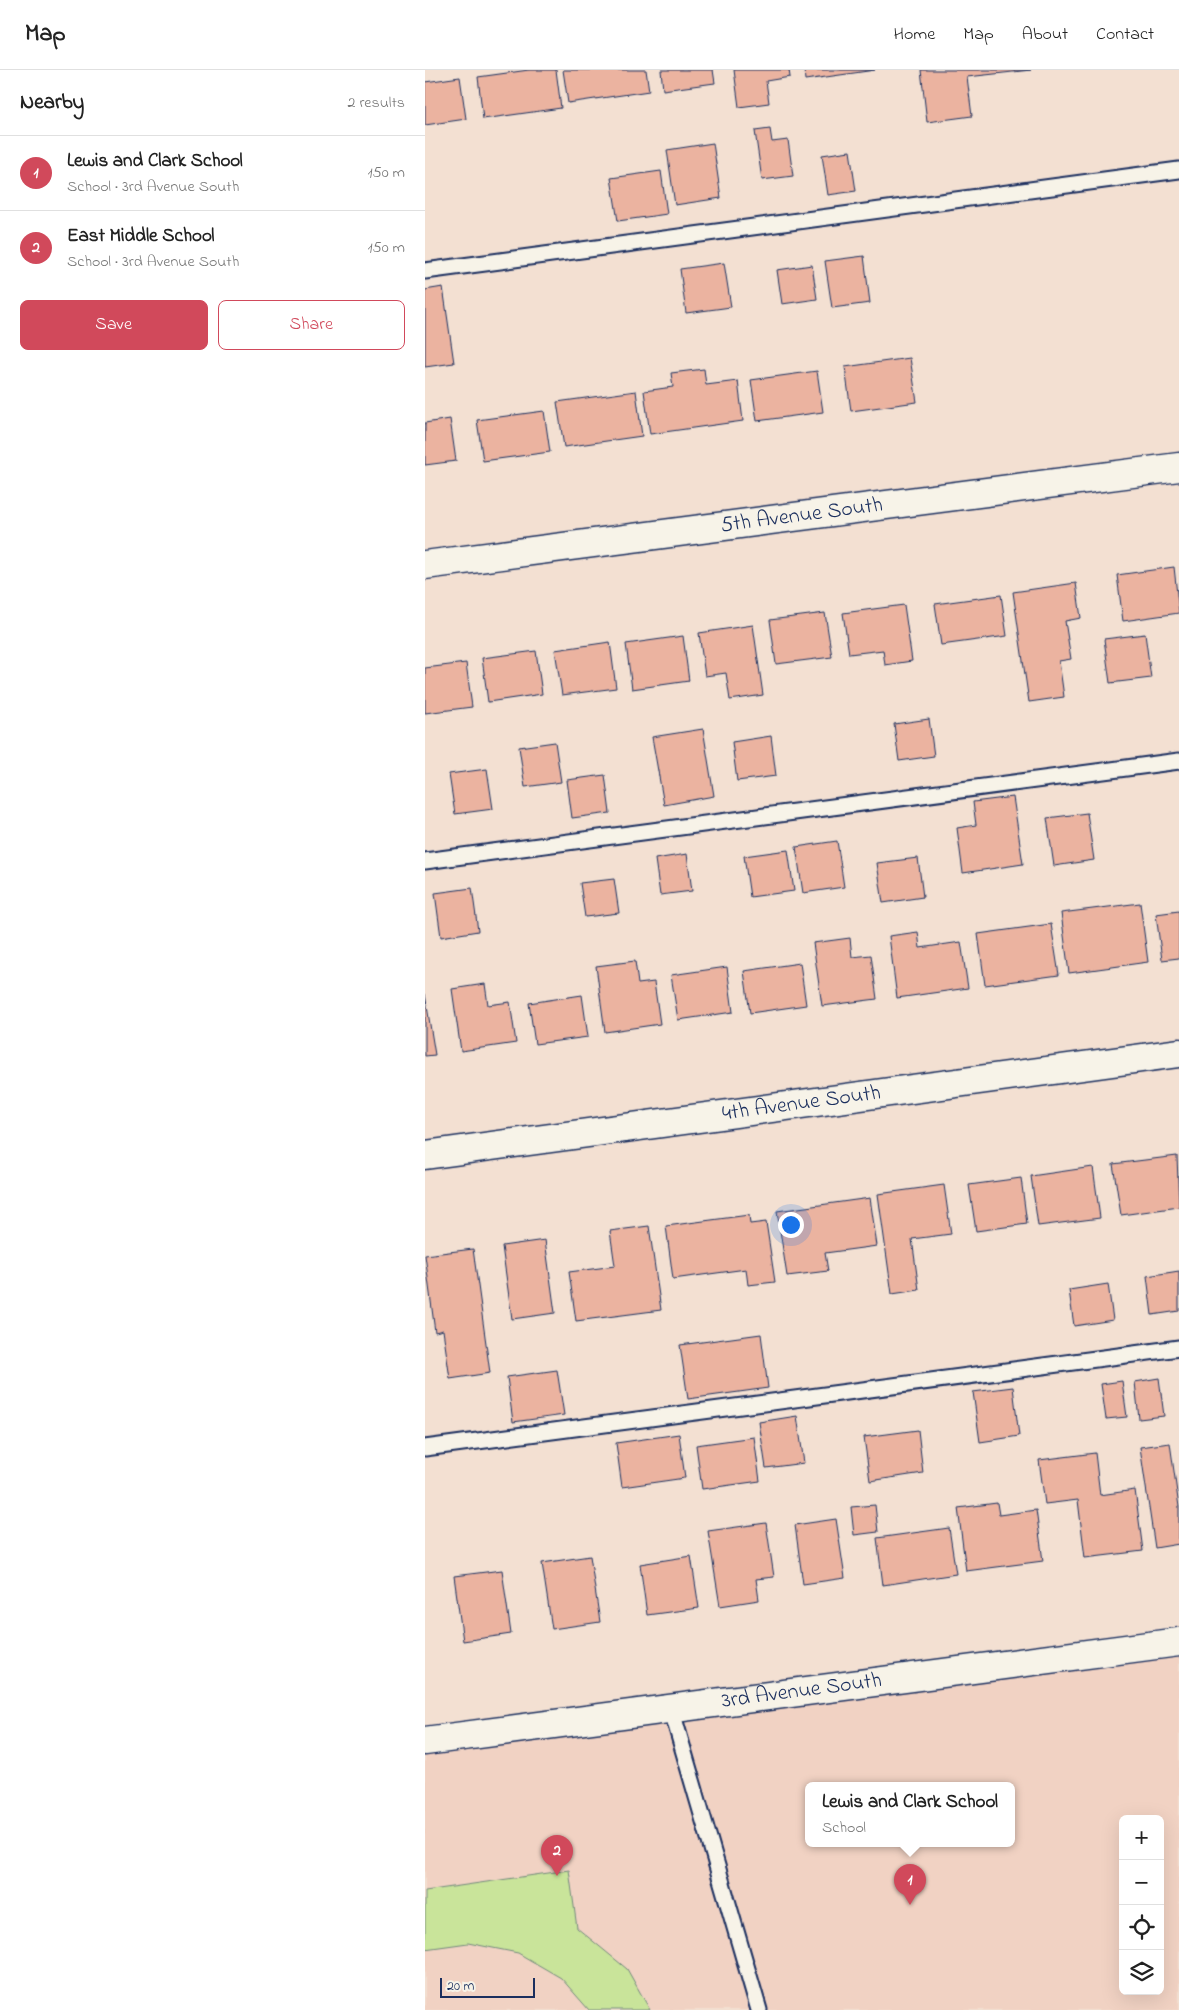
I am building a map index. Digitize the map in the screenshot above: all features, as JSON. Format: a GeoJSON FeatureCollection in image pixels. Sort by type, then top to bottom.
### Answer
{"type":"FeatureCollection","features":[{"type":"Feature","properties":{"kind":"street","name":"5th Avenue South"},"geometry":{"type":"LineString","coordinates":[[425,565],[1179,467]]}},
{"type":"Feature","properties":{"kind":"street","name":"4th Avenue South"},"geometry":{"type":"LineString","coordinates":[[425,1155],[1179,1053]]}},
{"type":"Feature","properties":{"kind":"street","name":"3rd Avenue South"},"geometry":{"type":"LineString","coordinates":[[425,1741],[1179,1642]]}},
{"type":"Feature","properties":{"kind":"lane"},"geometry":{"type":"LineString","coordinates":[[425,271],[1179,170]]}},
{"type":"Feature","properties":{"kind":"lane"},"geometry":{"type":"LineString","coordinates":[[425,861],[1179,761]]}},
{"type":"Feature","properties":{"kind":"lane"},"geometry":{"type":"LineString","coordinates":[[425,1448],[1179,1348]]}},
{"type":"Feature","properties":{"kind":"lane"},"geometry":{"type":"LineString","coordinates":[[671,1708],[759,2010]]}},
{"type":"Feature","properties":{"kind":"shaded area"},"geometry":{"type":"Polygon","coordinates":[[[1179,1642],[1179,2010],[425,2010],[425,1742],[1179,1642]]]}},
{"type":"Feature","properties":{"kind":"green space"},"geometry":{"type":"Polygon","coordinates":[[[569,1870],[577,1928],[627,1969],[650,2010],[589,2010],[561,1978],[518,1953],[468,1943],[425,1949],[425,1891],[569,1870]]]}},
{"type":"Feature","properties":{"kind":"building"},"geometry":{"type":"Polygon","coordinates":[[[529,70],[556,70],[561,108],[483,119],[478,77],[529,70]]]}},
{"type":"Feature","properties":{"kind":"building"},"geometry":{"type":"Polygon","coordinates":[[[563,70],[646,70],[649,91],[568,103],[563,70]]]}},
{"type":"Feature","properties":{"kind":"building"},"geometry":{"type":"Polygon","coordinates":[[[661,70],[713,70],[715,83],[663,90],[661,70]]]}},
{"type":"Feature","properties":{"kind":"building"},"geometry":{"type":"Polygon","coordinates":[[[734,70],[789,70],[790,77],[766,81],[769,103],[739,107],[734,70]]]}},
{"type":"Feature","properties":{"kind":"building"},"geometry":{"type":"Polygon","coordinates":[[[804,70],[875,70],[805,80],[804,70]]]}},
{"type":"Feature","properties":{"kind":"building"},"geometry":{"type":"Polygon","coordinates":[[[921,70],[1031,70],[967,77],[972,116],[927,122],[921,70]]]}},
{"type":"Feature","properties":{"kind":"building"},"geometry":{"type":"Polygon","coordinates":[[[460,77],[466,119],[425,125],[425,82],[460,77]]]}},
{"type":"Feature","properties":{"kind":"building"},"geometry":{"type":"Polygon","coordinates":[[[770,129],[772,142],[788,140],[793,176],[762,180],[755,131],[770,129]]]}},
{"type":"Feature","properties":{"kind":"building"},"geometry":{"type":"Polygon","coordinates":[[[713,143],[721,198],[675,205],[667,150],[713,143]]]}},
{"type":"Feature","properties":{"kind":"building"},"geometry":{"type":"Polygon","coordinates":[[[850,151],[856,191],[828,195],[822,155],[850,151]]]}},
{"type":"Feature","properties":{"kind":"building"},"geometry":{"type":"Polygon","coordinates":[[[661,171],[667,214],[618,221],[611,178],[661,171]]]}},
{"type":"Feature","properties":{"kind":"building"},"geometry":{"type":"Polygon","coordinates":[[[864,256],[870,303],[832,308],[825,261],[864,256]]]}},
{"type":"Feature","properties":{"kind":"building"},"geometry":{"type":"Polygon","coordinates":[[[724,263],[731,307],[686,313],[680,269],[724,263]]]}},
{"type":"Feature","properties":{"kind":"building"},"geometry":{"type":"Polygon","coordinates":[[[812,265],[817,299],[782,304],[777,270],[812,265]]]}},
{"type":"Feature","properties":{"kind":"building"},"geometry":{"type":"Polygon","coordinates":[[[443,287],[454,363],[425,367],[425,290],[443,287]]]}},
{"type":"Feature","properties":{"kind":"building"},"geometry":{"type":"Polygon","coordinates":[[[910,358],[917,402],[851,411],[845,367],[910,358]]]}},
{"type":"Feature","properties":{"kind":"building"},"geometry":{"type":"Polygon","coordinates":[[[704,369],[706,385],[738,381],[743,421],[650,434],[644,391],[673,387],[671,373],[704,369]]]}},
{"type":"Feature","properties":{"kind":"building"},"geometry":{"type":"Polygon","coordinates":[[[817,371],[823,412],[757,421],[751,380],[817,371]]]}},
{"type":"Feature","properties":{"kind":"building"},"geometry":{"type":"Polygon","coordinates":[[[636,391],[642,436],[564,447],[557,402],[636,391]]]}},
{"type":"Feature","properties":{"kind":"building"},"geometry":{"type":"Polygon","coordinates":[[[544,411],[550,452],[483,461],[477,420],[544,411]]]}},
{"type":"Feature","properties":{"kind":"building"},"geometry":{"type":"Polygon","coordinates":[[[450,419],[456,461],[425,465],[425,423],[450,419]]]}},
{"type":"Feature","properties":{"kind":"building"},"geometry":{"type":"Polygon","coordinates":[[[1174,567],[1179,613],[1123,621],[1117,575],[1174,567]]]}},
{"type":"Feature","properties":{"kind":"building"},"geometry":{"type":"Polygon","coordinates":[[[1076,583],[1081,618],[1065,621],[1071,659],[1059,661],[1064,697],[1029,702],[1013,592],[1076,583]]]}},
{"type":"Feature","properties":{"kind":"building"},"geometry":{"type":"Polygon","coordinates":[[[1001,595],[1007,636],[941,645],[935,604],[1001,595]]]}},
{"type":"Feature","properties":{"kind":"building"},"geometry":{"type":"Polygon","coordinates":[[[904,605],[912,661],[885,665],[883,650],[849,654],[843,613],[904,605]]]}},
{"type":"Feature","properties":{"kind":"building"},"geometry":{"type":"Polygon","coordinates":[[[825,613],[832,657],[776,664],[770,620],[825,613]]]}},
{"type":"Feature","properties":{"kind":"building"},"geometry":{"type":"Polygon","coordinates":[[[753,625],[763,695],[730,700],[726,673],[705,676],[699,633],[753,625]]]}},
{"type":"Feature","properties":{"kind":"building"},"geometry":{"type":"Polygon","coordinates":[[[1145,634],[1151,678],[1110,683],[1104,639],[1145,634]]]}},
{"type":"Feature","properties":{"kind":"building"},"geometry":{"type":"Polygon","coordinates":[[[683,636],[689,681],[632,689],[626,644],[683,636]]]}},
{"type":"Feature","properties":{"kind":"building"},"geometry":{"type":"Polygon","coordinates":[[[610,642],[616,688],[562,695],[555,650],[610,642]]]}},
{"type":"Feature","properties":{"kind":"building"},"geometry":{"type":"Polygon","coordinates":[[[536,651],[542,694],[488,702],[482,658],[536,651]]]}},
{"type":"Feature","properties":{"kind":"building"},"geometry":{"type":"Polygon","coordinates":[[[466,663],[472,707],[425,713],[425,668],[466,663]]]}},
{"type":"Feature","properties":{"kind":"building"},"geometry":{"type":"Polygon","coordinates":[[[929,719],[934,756],[899,761],[894,724],[929,719]]]}},
{"type":"Feature","properties":{"kind":"building"},"geometry":{"type":"Polygon","coordinates":[[[703,729],[714,796],[664,805],[652,737],[703,729]]]}},
{"type":"Feature","properties":{"kind":"building"},"geometry":{"type":"Polygon","coordinates":[[[771,736],[776,776],[737,781],[732,742],[771,736]]]}},
{"type":"Feature","properties":{"kind":"building"},"geometry":{"type":"Polygon","coordinates":[[[555,742],[561,782],[525,787],[519,747],[555,742]]]}},
{"type":"Feature","properties":{"kind":"building"},"geometry":{"type":"Polygon","coordinates":[[[487,769],[493,809],[455,814],[449,774],[487,769]]]}},
{"type":"Feature","properties":{"kind":"building"},"geometry":{"type":"Polygon","coordinates":[[[605,775],[610,813],[572,818],[567,780],[605,775]]]}},
{"type":"Feature","properties":{"kind":"building"},"geometry":{"type":"Polygon","coordinates":[[[1013,797],[1023,864],[963,873],[957,828],[976,825],[973,802],[1013,797]]]}},
{"type":"Feature","properties":{"kind":"building"},"geometry":{"type":"Polygon","coordinates":[[[1087,813],[1094,860],[1054,866],[1047,818],[1087,813]]]}},
{"type":"Feature","properties":{"kind":"building"},"geometry":{"type":"Polygon","coordinates":[[[837,841],[844,887],[803,893],[796,847],[837,841]]]}},
{"type":"Feature","properties":{"kind":"building"},"geometry":{"type":"Polygon","coordinates":[[[788,850],[794,891],[750,897],[744,856],[788,850]]]}},
{"type":"Feature","properties":{"kind":"building"},"geometry":{"type":"Polygon","coordinates":[[[687,854],[692,891],[660,895],[655,859],[687,854]]]}},
{"type":"Feature","properties":{"kind":"building"},"geometry":{"type":"Polygon","coordinates":[[[918,858],[923,897],[883,903],[877,863],[918,858]]]}},
{"type":"Feature","properties":{"kind":"building"},"geometry":{"type":"Polygon","coordinates":[[[614,879],[619,913],[585,917],[580,883],[614,879]]]}},
{"type":"Feature","properties":{"kind":"building"},"geometry":{"type":"Polygon","coordinates":[[[472,888],[478,931],[441,937],[435,893],[472,888]]]}},
{"type":"Feature","properties":{"kind":"building"},"geometry":{"type":"Polygon","coordinates":[[[1140,903],[1148,962],[1069,973],[1061,913],[1140,903]]]}},
{"type":"Feature","properties":{"kind":"building"},"geometry":{"type":"Polygon","coordinates":[[[1179,911],[1179,958],[1162,960],[1156,914],[1179,911]]]}},
{"type":"Feature","properties":{"kind":"building"},"geometry":{"type":"Polygon","coordinates":[[[1051,924],[1059,975],[985,985],[978,934],[1051,924]]]}},
{"type":"Feature","properties":{"kind":"building"},"geometry":{"type":"Polygon","coordinates":[[[918,932],[920,948],[961,942],[968,988],[897,998],[889,936],[918,932]]]}},
{"type":"Feature","properties":{"kind":"building"},"geometry":{"type":"Polygon","coordinates":[[[850,938],[852,957],[871,955],[877,999],[822,1006],[813,943],[850,938]]]}},
{"type":"Feature","properties":{"kind":"building"},"geometry":{"type":"Polygon","coordinates":[[[635,961],[638,984],[654,982],[660,1024],[605,1032],[596,966],[635,961]]]}},
{"type":"Feature","properties":{"kind":"building"},"geometry":{"type":"Polygon","coordinates":[[[800,963],[806,1005],[750,1013],[744,971],[800,963]]]}},
{"type":"Feature","properties":{"kind":"building"},"geometry":{"type":"Polygon","coordinates":[[[727,967],[733,1012],[678,1020],[671,975],[727,967]]]}},
{"type":"Feature","properties":{"kind":"building"},"geometry":{"type":"Polygon","coordinates":[[[485,984],[488,1005],[510,1002],[516,1043],[461,1051],[452,989],[485,984]]]}},
{"type":"Feature","properties":{"kind":"building"},"geometry":{"type":"Polygon","coordinates":[[[425,994],[435,1055],[425,1056],[425,994]]]}},
{"type":"Feature","properties":{"kind":"building"},"geometry":{"type":"Polygon","coordinates":[[[582,995],[588,1037],[535,1044],[529,1003],[582,995]]]}},
{"type":"Feature","properties":{"kind":"building"},"geometry":{"type":"Polygon","coordinates":[[[1177,1156],[1179,1207],[1121,1215],[1113,1164],[1177,1156]]]}},
{"type":"Feature","properties":{"kind":"building"},"geometry":{"type":"Polygon","coordinates":[[[1093,1167],[1100,1218],[1038,1226],[1031,1176],[1093,1167]]]}},
{"type":"Feature","properties":{"kind":"building"},"geometry":{"type":"Polygon","coordinates":[[[1021,1178],[1027,1224],[976,1231],[969,1185],[1021,1178]]]}},
{"type":"Feature","properties":{"kind":"building"},"geometry":{"type":"Polygon","coordinates":[[[944,1185],[951,1234],[912,1239],[919,1290],[892,1294],[878,1194],[944,1185]]]}},
{"type":"Feature","properties":{"kind":"building"},"geometry":{"type":"Polygon","coordinates":[[[870,1198],[877,1246],[825,1253],[828,1271],[787,1276],[777,1211],[870,1198]]]}},
{"type":"Feature","properties":{"kind":"building"},"geometry":{"type":"Polygon","coordinates":[[[749,1215],[750,1224],[766,1222],[775,1282],[748,1285],[746,1269],[673,1279],[666,1226],[749,1215]]]}},
{"type":"Feature","properties":{"kind":"building"},"geometry":{"type":"Polygon","coordinates":[[[649,1226],[661,1310],[576,1321],[569,1272],[615,1266],[610,1231],[649,1226]]]}},
{"type":"Feature","properties":{"kind":"building"},"geometry":{"type":"Polygon","coordinates":[[[545,1240],[555,1313],[512,1319],[502,1246],[545,1240]]]}},
{"type":"Feature","properties":{"kind":"building"},"geometry":{"type":"Polygon","coordinates":[[[473,1249],[490,1373],[450,1379],[443,1330],[435,1332],[425,1255],[473,1249]]]}},
{"type":"Feature","properties":{"kind":"building"},"geometry":{"type":"Polygon","coordinates":[[[1179,1271],[1179,1311],[1152,1315],[1147,1276],[1179,1271]]]}},
{"type":"Feature","properties":{"kind":"building"},"geometry":{"type":"Polygon","coordinates":[[[1108,1284],[1113,1320],[1074,1326],[1069,1290],[1108,1284]]]}},
{"type":"Feature","properties":{"kind":"building"},"geometry":{"type":"Polygon","coordinates":[[[761,1334],[768,1388],[688,1399],[680,1345],[761,1334]]]}},
{"type":"Feature","properties":{"kind":"building"},"geometry":{"type":"Polygon","coordinates":[[[557,1370],[564,1415],[513,1422],[507,1377],[557,1370]]]}},
{"type":"Feature","properties":{"kind":"building"},"geometry":{"type":"Polygon","coordinates":[[[1159,1378],[1164,1416],[1139,1419],[1135,1382],[1159,1378]]]}},
{"type":"Feature","properties":{"kind":"building"},"geometry":{"type":"Polygon","coordinates":[[[1122,1381],[1127,1417],[1106,1419],[1101,1384],[1122,1381]]]}},
{"type":"Feature","properties":{"kind":"building"},"geometry":{"type":"Polygon","coordinates":[[[1013,1387],[1019,1436],[980,1442],[973,1392],[1013,1387]]]}},
{"type":"Feature","properties":{"kind":"building"},"geometry":{"type":"Polygon","coordinates":[[[797,1416],[804,1463],[766,1468],[759,1422],[797,1416]]]}},
{"type":"Feature","properties":{"kind":"building"},"geometry":{"type":"Polygon","coordinates":[[[918,1430],[923,1473],[870,1481],[864,1437],[918,1430]]]}},
{"type":"Feature","properties":{"kind":"building"},"geometry":{"type":"Polygon","coordinates":[[[679,1434],[685,1478],[622,1487],[616,1443],[679,1434]]]}},
{"type":"Feature","properties":{"kind":"building"},"geometry":{"type":"Polygon","coordinates":[[[754,1437],[760,1481],[702,1489],[696,1445],[754,1437]]]}},
{"type":"Feature","properties":{"kind":"building"},"geometry":{"type":"Polygon","coordinates":[[[1170,1443],[1179,1507],[1179,1544],[1155,1548],[1140,1447],[1170,1443]]]}},
{"type":"Feature","properties":{"kind":"building"},"geometry":{"type":"Polygon","coordinates":[[[1095,1453],[1100,1495],[1135,1490],[1143,1551],[1085,1558],[1078,1500],[1045,1504],[1039,1460],[1095,1453]]]}},
{"type":"Feature","properties":{"kind":"building"},"geometry":{"type":"Polygon","coordinates":[[[997,1503],[999,1515],[1036,1510],[1043,1561],[966,1571],[958,1508],[997,1503]]]}},
{"type":"Feature","properties":{"kind":"building"},"geometry":{"type":"Polygon","coordinates":[[[875,1505],[878,1532],[854,1535],[851,1507],[875,1505]]]}},
{"type":"Feature","properties":{"kind":"building"},"geometry":{"type":"Polygon","coordinates":[[[836,1519],[845,1578],[803,1584],[795,1525],[836,1519]]]}},
{"type":"Feature","properties":{"kind":"building"},"geometry":{"type":"Polygon","coordinates":[[[766,1523],[774,1577],[756,1579],[759,1600],[720,1606],[708,1531],[766,1523]]]}},
{"type":"Feature","properties":{"kind":"building"},"geometry":{"type":"Polygon","coordinates":[[[949,1528],[956,1574],[883,1585],[877,1538],[949,1528]]]}},
{"type":"Feature","properties":{"kind":"building"},"geometry":{"type":"Polygon","coordinates":[[[590,1556],[600,1622],[552,1629],[542,1563],[590,1556]]]}},
{"type":"Feature","properties":{"kind":"building"},"geometry":{"type":"Polygon","coordinates":[[[691,1556],[699,1608],[647,1615],[640,1564],[691,1556]]]}},
{"type":"Feature","properties":{"kind":"building"},"geometry":{"type":"Polygon","coordinates":[[[502,1570],[511,1634],[463,1641],[454,1576],[502,1570]]]}},
{"type":"Feature","properties":{"kind":"place","name":"East Middle School"},"geometry":{"type":"Point","coordinates":[557,1876]}},
{"type":"Feature","properties":{"kind":"place","name":"Lewis and Clark School"},"geometry":{"type":"Point","coordinates":[910,1905]}}]}
